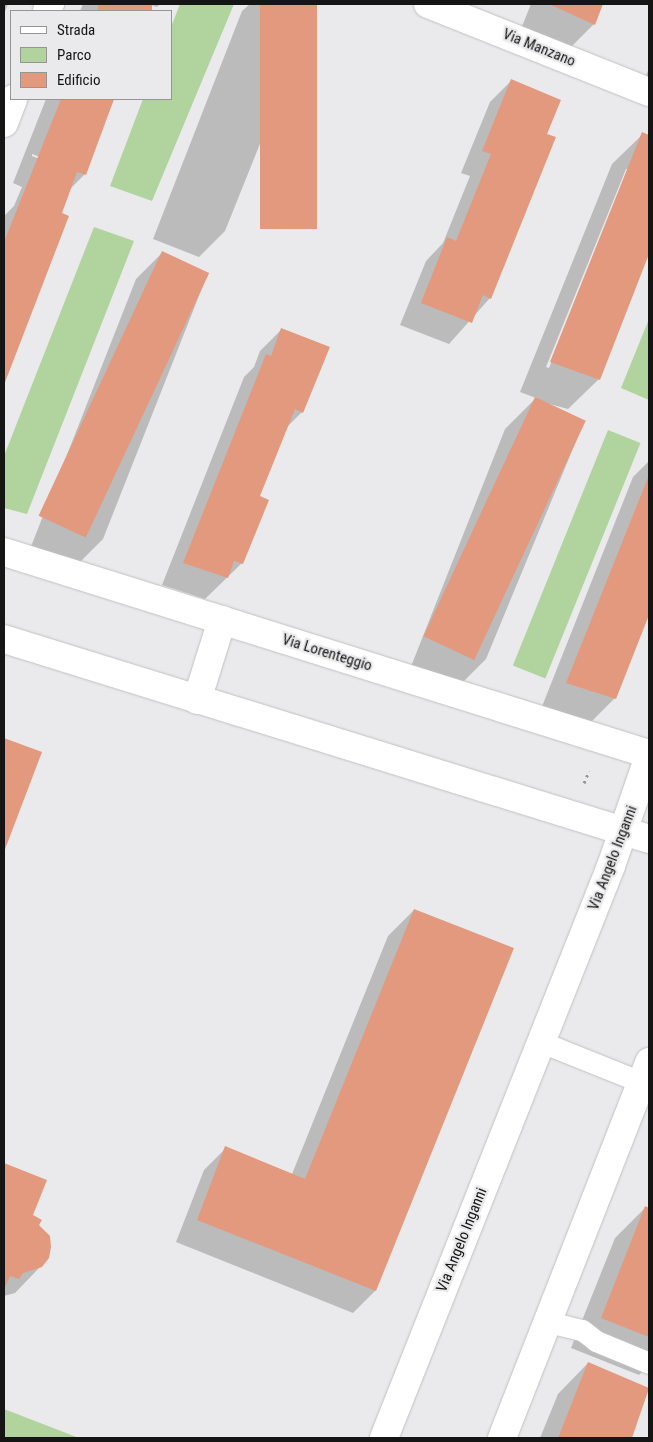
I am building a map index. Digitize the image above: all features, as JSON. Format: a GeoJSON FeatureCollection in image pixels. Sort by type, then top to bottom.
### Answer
{"type":"FeatureCollection","features":[{"type":"Feature","properties":{"kind":"main road","name":"Via Manzano"},"geometry":{"type":"LineString","coordinates":[[428,4],[649,92]]}},
{"type":"Feature","properties":{"kind":"main road"},"geometry":{"type":"LineString","coordinates":[[4,123],[13,100]]}},
{"type":"Feature","properties":{"kind":"main road","name":"Via Lorenteggio"},"geometry":{"type":"LineString","coordinates":[[4,552],[649,755]]}},
{"type":"Feature","properties":{"kind":"main road"},"geometry":{"type":"LineString","coordinates":[[197,700],[222,620]]}},
{"type":"Feature","properties":{"kind":"main road"},"geometry":{"type":"LineString","coordinates":[[4,639],[649,839]]}},
{"type":"Feature","properties":{"kind":"main road","name":"Via Angelo Inganni"},"geometry":{"type":"LineString","coordinates":[[384,1438],[623,832],[649,755]]}},
{"type":"Feature","properties":{"kind":"main road"},"geometry":{"type":"LineString","coordinates":[[502,1438],[549,1322],[645,1072]]}},
{"type":"Feature","properties":{"kind":"lane"},"geometry":{"type":"LineString","coordinates":[[540,1042],[645,1072]]}},
{"type":"Feature","properties":{"kind":"lane"},"geometry":{"type":"LineString","coordinates":[[549,1322],[582,1330],[596,1341],[649,1363]]}},
{"type":"Feature","properties":{"kind":"green space"},"geometry":{"type":"Polygon","coordinates":[[[180,4],[234,4],[152,201],[110,186],[143,100],[172,100],[172,24],[180,4]]]}},
{"type":"Feature","properties":{"kind":"green space"},"geometry":{"type":"Polygon","coordinates":[[[94,227],[134,241],[27,514],[4,508],[4,456],[94,227]]]}},
{"type":"Feature","properties":{"kind":"green space"},"geometry":{"type":"Polygon","coordinates":[[[649,319],[649,400],[621,388],[649,319]]]}},
{"type":"Feature","properties":{"kind":"green space"},"geometry":{"type":"Polygon","coordinates":[[[608,430],[640,443],[545,679],[513,666],[608,430]]]}},
{"type":"Feature","properties":{"kind":"green space"},"geometry":{"type":"Polygon","coordinates":[[[4,1409],[79,1438],[4,1438],[4,1409]]]}},
{"type":"Feature","properties":{"kind":"building"},"geometry":{"type":"Polygon","coordinates":[[[98,4],[152,4],[152,10],[98,10],[98,4]]]}},
{"type":"Feature","properties":{"kind":"building"},"geometry":{"type":"Polygon","coordinates":[[[260,4],[317,4],[317,229],[260,229],[260,4]]]}},
{"type":"Feature","properties":{"kind":"building"},"geometry":{"type":"Polygon","coordinates":[[[549,4],[603,4],[595,25],[549,4]]]}},
{"type":"Feature","properties":{"kind":"building"},"geometry":{"type":"Polygon","coordinates":[[[511,79],[561,100],[547,134],[556,137],[491,299],[483,295],[472,323],[421,303],[447,237],[456,241],[491,154],[482,151],[511,79]]]}},
{"type":"Feature","properties":{"kind":"building"},"geometry":{"type":"Polygon","coordinates":[[[61,100],[114,100],[86,175],[77,172],[62,213],[69,216],[4,385],[4,242],[61,100]]]}},
{"type":"Feature","properties":{"kind":"building"},"geometry":{"type":"Polygon","coordinates":[[[642,132],[649,135],[649,254],[600,380],[550,362],[642,132]]]}},
{"type":"Feature","properties":{"kind":"building"},"geometry":{"type":"Polygon","coordinates":[[[162,251],[209,273],[86,538],[39,516],[162,251]]]}},
{"type":"Feature","properties":{"kind":"building"},"geometry":{"type":"Polygon","coordinates":[[[281,328],[330,347],[303,413],[295,409],[260,496],[269,500],[243,564],[234,561],[228,578],[183,563],[266,354],[271,356],[281,328]]]}},
{"type":"Feature","properties":{"kind":"building"},"geometry":{"type":"Polygon","coordinates":[[[535,397],[586,421],[474,660],[423,636],[535,397]]]}},
{"type":"Feature","properties":{"kind":"building"},"geometry":{"type":"Polygon","coordinates":[[[649,475],[649,615],[616,699],[566,683],[649,475]]]}},
{"type":"Feature","properties":{"kind":"building"},"geometry":{"type":"Polygon","coordinates":[[[4,738],[42,752],[4,852],[4,738]]]}},
{"type":"Feature","properties":{"kind":"building"},"geometry":{"type":"Polygon","coordinates":[[[414,909],[514,948],[376,1291],[197,1220],[225,1146],[305,1179],[414,909]]]}},
{"type":"Feature","properties":{"kind":"building"},"geometry":{"type":"Polygon","coordinates":[[[4,1163],[47,1180],[33,1215],[42,1220],[39,1225],[50,1236],[51,1247],[49,1258],[42,1267],[23,1273],[19,1279],[10,1276],[4,1290],[4,1163]]]}},
{"type":"Feature","properties":{"kind":"building"},"geometry":{"type":"Polygon","coordinates":[[[645,1206],[649,1208],[649,1337],[601,1318],[645,1206]]]}},
{"type":"Feature","properties":{"kind":"building"},"geometry":{"type":"Polygon","coordinates":[[[588,1362],[649,1388],[632,1438],[558,1438],[588,1362]]]}}]}
